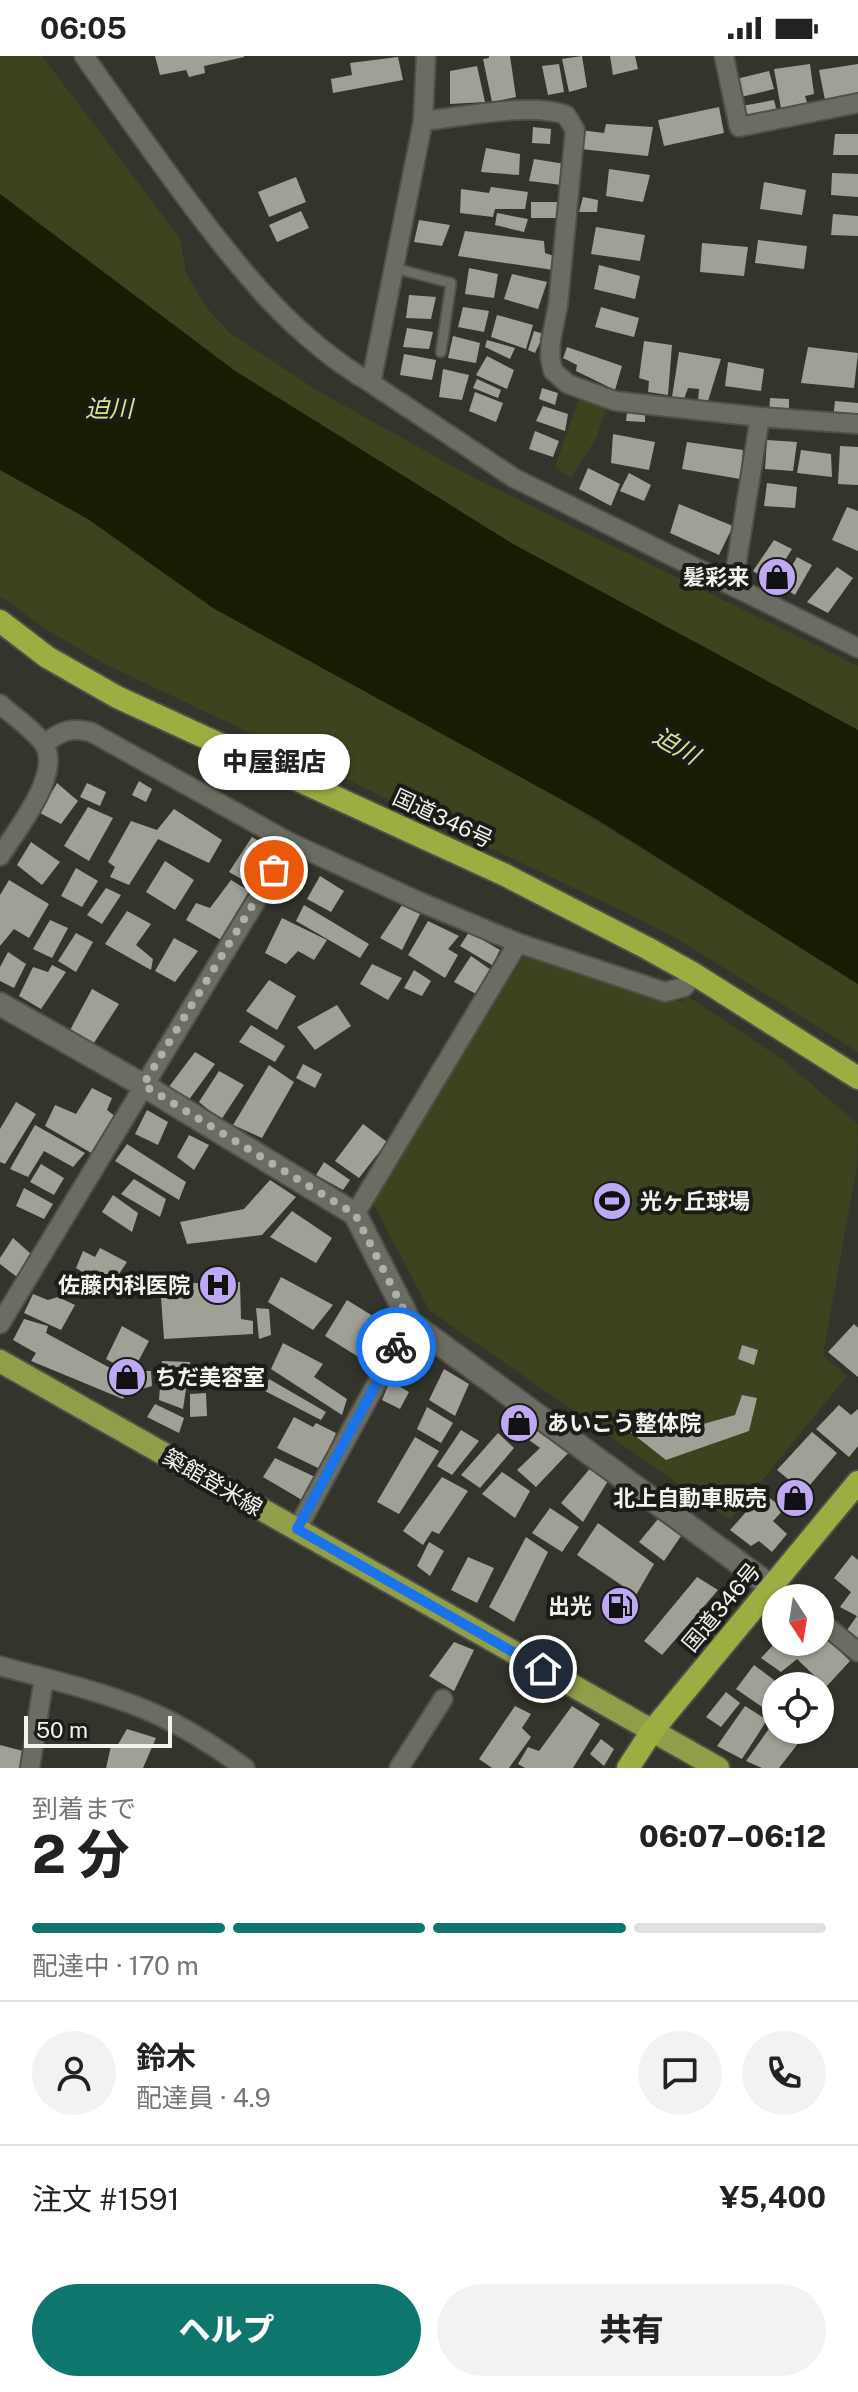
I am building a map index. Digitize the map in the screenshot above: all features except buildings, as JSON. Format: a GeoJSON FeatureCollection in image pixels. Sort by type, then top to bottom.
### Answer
{"type":"FeatureCollection","features":[{"type":"Feature","properties":{"kind":"highway","name":"国道346号"},"geometry":{"type":"LineString","coordinates":[[0,621],[47,657],[117,697],[505,875],[694,974],[858,1078]]}},
{"type":"Feature","properties":{"kind":"highway","name":"国道346号"},"geometry":{"type":"LineString","coordinates":[[787,1584],[858,1482]]}},
{"type":"Feature","properties":{"kind":"highway","name":"国道346号"},"geometry":{"type":"LineString","coordinates":[[628,1768],[652,1731],[762,1613]]}},
{"type":"Feature","properties":{"kind":"main road","name":"築館登米線"},"geometry":{"type":"LineString","coordinates":[[0,1361],[718,1768]]}},
{"type":"Feature","properties":{"kind":"street"},"geometry":{"type":"LineString","coordinates":[[84,56],[254,284],[304,335],[340,365],[514,478],[858,648]]}},
{"type":"Feature","properties":{"kind":"street"},"geometry":{"type":"LineString","coordinates":[[371,383],[423,121],[426,56]]}},
{"type":"Feature","properties":{"kind":"street"},"geometry":{"type":"LineString","coordinates":[[724,56],[739,127],[858,103]]}},
{"type":"Feature","properties":{"kind":"street"},"geometry":{"type":"LineString","coordinates":[[423,121],[551,109],[566,115],[575,130],[550,357],[553,371],[568,384],[615,401],[858,424]]}},
{"type":"Feature","properties":{"kind":"street"},"geometry":{"type":"LineString","coordinates":[[733,585],[760,417]]}},
{"type":"Feature","properties":{"kind":"street"},"geometry":{"type":"LineString","coordinates":[[0,704],[44,744],[49,759],[44,785],[0,856]]}},
{"type":"Feature","properties":{"kind":"street"},"geometry":{"type":"LineString","coordinates":[[44,744],[65,730],[91,732],[291,843],[518,943],[665,992],[684,987],[694,974]]}},
{"type":"Feature","properties":{"kind":"street"},"geometry":{"type":"LineString","coordinates":[[0,1324],[291,843]]}},
{"type":"Feature","properties":{"kind":"street"},"geometry":{"type":"LineString","coordinates":[[355,1214],[518,943]]}},
{"type":"Feature","properties":{"kind":"street"},"geometry":{"type":"LineString","coordinates":[[0,1004],[143,1085],[355,1214],[410,1322],[769,1584]]}},
{"type":"Feature","properties":{"kind":"street"},"geometry":{"type":"LineString","coordinates":[[297,1529],[410,1322]]}},
{"type":"Feature","properties":{"kind":"street"},"geometry":{"type":"LineString","coordinates":[[834,1632],[858,1652]]}},
{"type":"Feature","properties":{"kind":"street"},"geometry":{"type":"LineString","coordinates":[[0,1666],[164,1718],[245,1768]]}},
{"type":"Feature","properties":{"kind":"street"},"geometry":{"type":"LineString","coordinates":[[30,1768],[44,1678]]}},
{"type":"Feature","properties":{"kind":"street"},"geometry":{"type":"LineString","coordinates":[[399,1768],[443,1699]]}},
{"type":"Feature","properties":{"kind":"lane"},"geometry":{"type":"LineString","coordinates":[[394,268],[451,283],[441,352]]}},
{"type":"Feature","properties":{"kind":"shaded area"},"geometry":{"type":"Polygon","coordinates":[[[0,56],[42,56],[180,238],[186,273],[205,306],[229,332],[318,391],[472,477],[858,666],[858,730],[513,544],[235,371],[0,194],[0,56]]]}},
{"type":"Feature","properties":{"kind":"shaded area"},"geometry":{"type":"Polygon","coordinates":[[[582,389],[609,399],[597,437],[571,478],[555,467],[582,389]]]}},
{"type":"Feature","properties":{"kind":"shaded area"},"geometry":{"type":"Polygon","coordinates":[[[0,470],[432,721],[858,984],[858,1052],[686,944],[639,919],[103,663],[41,626],[0,596],[0,470]]]}},
{"type":"Feature","properties":{"kind":"shaded area","name":"光ヶ丘球場"},"geometry":{"type":"Polygon","coordinates":[[[544,944],[680,1002],[689,997],[783,1060],[858,1124],[857,1166],[823,1355],[847,1376],[730,1520],[429,1310],[372,1201],[524,956],[544,944]]]}},
{"type":"Feature","properties":{"kind":"water","name":"迫川"},"geometry":{"type":"Polygon","coordinates":[[[0,194],[235,371],[513,544],[858,730],[858,984],[595,818],[213,608],[88,519],[0,470],[0,194]]]}},
{"type":"Feature","properties":{"kind":"way so far"},"geometry":{"type":"LineString","coordinates":[[274,870],[143,1085],[355,1214],[410,1322],[396,1347]]}},
{"type":"Feature","properties":{"kind":"place","name":"髪彩来"},"geometry":{"type":"Point","coordinates":[777,577]}},
{"type":"Feature","properties":{"kind":"place","name":"中屋鋸店"},"geometry":{"type":"Point","coordinates":[274,870]}},
{"type":"Feature","properties":{"kind":"place","name":"光ヶ丘球場"},"geometry":{"type":"Point","coordinates":[612,1201]}},
{"type":"Feature","properties":{"kind":"place","name":"佐藤内科医院"},"geometry":{"type":"Point","coordinates":[218,1285]}},
{"type":"Feature","properties":{"kind":"place","name":"ちだ美容室"},"geometry":{"type":"Point","coordinates":[127,1377]}},
{"type":"Feature","properties":{"kind":"place","name":"あいこう整体院"},"geometry":{"type":"Point","coordinates":[519,1423]}},
{"type":"Feature","properties":{"kind":"place","name":"北上自動車販売"},"geometry":{"type":"Point","coordinates":[795,1498]}},
{"type":"Feature","properties":{"kind":"place","name":"出光"},"geometry":{"type":"Point","coordinates":[620,1606]}},
{"type":"Feature","properties":{"kind":"route"},"geometry":{"type":"LineString","coordinates":[[396,1347],[297,1529],[543,1669]]}}]}
